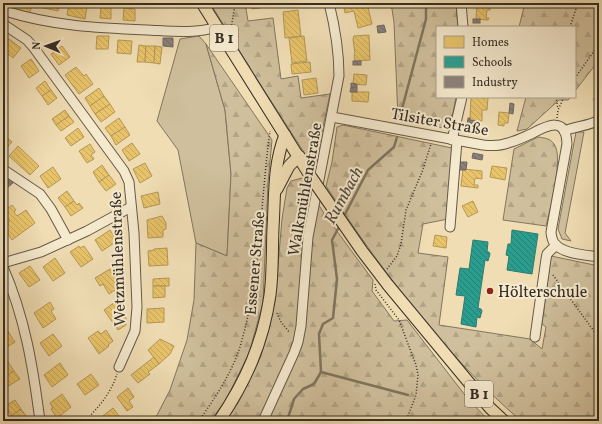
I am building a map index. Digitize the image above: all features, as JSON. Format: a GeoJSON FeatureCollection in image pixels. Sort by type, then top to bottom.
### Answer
{"type":"FeatureCollection","features":[{"type":"Feature","properties":{"kind":"main road","name":"B 1"},"geometry":{"type":"LineString","coordinates":[[202,3],[311,177],[362,250],[388,285],[490,408],[504,421]]}},
{"type":"Feature","properties":{"kind":"main road","name":"Essener Straße"},"geometry":{"type":"LineString","coordinates":[[219,421],[245,379],[256,353],[265,322],[270,294],[276,169],[281,145],[285,135]]}},
{"type":"Feature","properties":{"kind":"main road","name":"Essener Straße"},"geometry":{"type":"LineString","coordinates":[[275,193],[289,166],[299,156]]}},
{"type":"Feature","properties":{"kind":"street","name":"Walkmühlenstraße"},"geometry":{"type":"LineString","coordinates":[[263,421],[294,354],[301,326],[308,237],[339,76],[339,56],[333,18],[328,3]]}},
{"type":"Feature","properties":{"kind":"street"},"geometry":{"type":"LineString","coordinates":[[461,3],[463,26]]}},
{"type":"Feature","properties":{"kind":"street"},"geometry":{"type":"LineString","coordinates":[[4,11],[63,25],[90,28],[182,32],[208,30],[217,27]]}},
{"type":"Feature","properties":{"kind":"street","name":"Wetzmühlenstraße"},"geometry":{"type":"LineString","coordinates":[[3,24],[27,40],[34,48],[124,171],[129,182],[134,233],[137,307],[135,331],[119,367]]}},
{"type":"Feature","properties":{"kind":"street"},"geometry":{"type":"LineString","coordinates":[[450,227],[455,141],[462,98]]}},
{"type":"Feature","properties":{"kind":"street","name":"Tilsiter Straße"},"geometry":{"type":"LineString","coordinates":[[332,117],[483,146],[507,144],[543,127],[551,125],[561,127],[564,131]]}},
{"type":"Feature","properties":{"kind":"street"},"geometry":{"type":"LineString","coordinates":[[599,120],[594,123],[564,131],[567,144],[551,232],[553,241],[556,245],[567,251],[599,257]]}},
{"type":"Feature","properties":{"kind":"street"},"geometry":{"type":"LineString","coordinates":[[4,171],[40,194],[51,209],[68,240]]}},
{"type":"Feature","properties":{"kind":"street"},"geometry":{"type":"LineString","coordinates":[[3,263],[41,252],[68,240],[131,207]]}},
{"type":"Feature","properties":{"kind":"street"},"geometry":{"type":"LineString","coordinates":[[535,337],[547,254],[556,245]]}},
{"type":"Feature","properties":{"kind":"street"},"geometry":{"type":"LineString","coordinates":[[3,267],[19,307],[25,329],[40,421]]}},
{"type":"Feature","properties":{"kind":"path"},"geometry":{"type":"LineString","coordinates":[[224,39],[230,32],[236,3]]}},
{"type":"Feature","properties":{"kind":"path"},"geometry":{"type":"LineString","coordinates":[[570,26],[578,3]]}},
{"type":"Feature","properties":{"kind":"path"},"geometry":{"type":"LineString","coordinates":[[576,77],[599,44]]}},
{"type":"Feature","properties":{"kind":"path"},"geometry":{"type":"LineString","coordinates":[[556,98],[558,110],[564,98]]}},
{"type":"Feature","properties":{"kind":"path"},"geometry":{"type":"LineString","coordinates":[[199,421],[222,387],[238,351],[251,300],[270,129]]}},
{"type":"Feature","properties":{"kind":"path"},"geometry":{"type":"LineString","coordinates":[[384,272],[397,256],[401,244],[406,210],[422,172],[433,136]]}},
{"type":"Feature","properties":{"kind":"path"},"geometry":{"type":"LineString","coordinates":[[545,265],[599,338]]}},
{"type":"Feature","properties":{"kind":"path"},"geometry":{"type":"LineString","coordinates":[[375,282],[376,290],[399,320],[416,365],[418,380],[416,395],[406,421]]}},
{"type":"Feature","properties":{"kind":"path"},"geometry":{"type":"LineString","coordinates":[[275,308],[281,322],[298,342]]}},
{"type":"Feature","properties":{"kind":"path"},"geometry":{"type":"LineString","coordinates":[[85,421],[102,404],[114,385],[119,367]]}},
{"type":"Feature","properties":{"kind":"green space"},"geometry":{"type":"Polygon","coordinates":[[[210,3],[245,3],[248,21],[273,18],[281,79],[298,76],[301,98],[330,94],[321,136],[316,171],[260,84],[210,3]]]}},
{"type":"Feature","properties":{"kind":"green space"},"geometry":{"type":"Polygon","coordinates":[[[391,3],[456,3],[458,26],[436,26],[436,98],[456,98],[453,113],[444,128],[398,119],[394,22],[391,3]]]}},
{"type":"Feature","properties":{"kind":"green space"},"geometry":{"type":"Polygon","coordinates":[[[525,3],[599,3],[599,60],[576,90],[576,26],[519,26],[525,3]]]}},
{"type":"Feature","properties":{"kind":"green space"},"geometry":{"type":"Polygon","coordinates":[[[199,36],[206,44],[225,110],[231,174],[227,256],[196,243],[178,150],[157,121],[180,39],[199,36]]]}},
{"type":"Feature","properties":{"kind":"green space"},"geometry":{"type":"Polygon","coordinates":[[[206,44],[272,140],[268,183],[263,303],[249,353],[225,402],[210,421],[152,421],[156,417],[170,390],[187,340],[194,300],[196,243],[227,256],[231,174],[225,110],[206,44]]]}},
{"type":"Feature","properties":{"kind":"green space"},"geometry":{"type":"Polygon","coordinates":[[[526,98],[570,98],[568,100],[559,100],[527,129],[517,131],[526,98]]]}},
{"type":"Feature","properties":{"kind":"green space"},"geometry":{"type":"Polygon","coordinates":[[[343,125],[452,148],[448,219],[423,224],[418,253],[448,257],[439,325],[530,339],[542,349],[546,327],[542,324],[551,256],[599,266],[599,421],[521,421],[466,368],[440,340],[369,249],[326,186],[332,162],[337,127],[343,125]]]}},
{"type":"Feature","properties":{"kind":"green space"},"geometry":{"type":"Polygon","coordinates":[[[576,132],[584,132],[565,233],[571,241],[562,239],[558,229],[576,132]]]}},
{"type":"Feature","properties":{"kind":"green space"},"geometry":{"type":"Polygon","coordinates":[[[538,137],[547,139],[554,144],[557,151],[558,160],[553,196],[546,226],[503,220],[514,149],[538,137]]]}},
{"type":"Feature","properties":{"kind":"green space"},"geometry":{"type":"Polygon","coordinates":[[[302,178],[325,215],[373,280],[372,291],[394,321],[407,320],[468,399],[489,421],[225,421],[238,403],[261,356],[275,301],[282,219],[287,188],[291,181],[302,178]]]}},
{"type":"Feature","properties":{"kind":"building: Homes"},"geometry":{"type":"Polygon","coordinates":[[[9,3],[19,3],[32,6],[29,14],[7,8],[9,3]]]}},
{"type":"Feature","properties":{"kind":"building: Homes"},"geometry":{"type":"Polygon","coordinates":[[[40,3],[60,3],[58,11],[39,7],[40,3]]]}},
{"type":"Feature","properties":{"kind":"building: Homes"},"geometry":{"type":"Polygon","coordinates":[[[252,3],[266,3],[266,7],[252,9],[252,3]]]}},
{"type":"Feature","properties":{"kind":"building: Homes"},"geometry":{"type":"Polygon","coordinates":[[[343,3],[367,3],[372,24],[358,28],[354,11],[345,13],[343,3]]]}},
{"type":"Feature","properties":{"kind":"building: Homes"},"geometry":{"type":"Polygon","coordinates":[[[477,3],[490,4],[490,10],[487,10],[486,18],[489,18],[488,20],[476,19],[477,3]]]}},
{"type":"Feature","properties":{"kind":"building: Homes"},"geometry":{"type":"Polygon","coordinates":[[[69,4],[87,7],[85,19],[67,15],[69,4]]]}},
{"type":"Feature","properties":{"kind":"building: Homes"},"geometry":{"type":"Polygon","coordinates":[[[101,7],[111,8],[111,19],[100,18],[101,7]]]}},
{"type":"Feature","properties":{"kind":"building: Homes"},"geometry":{"type":"Polygon","coordinates":[[[124,8],[135,9],[135,21],[123,20],[124,8]]]}},
{"type":"Feature","properties":{"kind":"building: Homes"},"geometry":{"type":"Polygon","coordinates":[[[298,10],[301,36],[285,38],[283,12],[298,10]]]}},
{"type":"Feature","properties":{"kind":"building: Homes"},"geometry":{"type":"Polygon","coordinates":[[[369,35],[370,60],[355,61],[354,36],[369,35]]]}},
{"type":"Feature","properties":{"kind":"building: Homes"},"geometry":{"type":"Polygon","coordinates":[[[97,36],[109,36],[108,49],[96,49],[97,36]]]}},
{"type":"Feature","properties":{"kind":"building: Homes"},"geometry":{"type":"Polygon","coordinates":[[[304,36],[307,61],[292,63],[289,38],[304,36]]]}},
{"type":"Feature","properties":{"kind":"building: Homes"},"geometry":{"type":"Polygon","coordinates":[[[9,39],[21,48],[13,58],[3,50],[3,46],[9,39]]]}},
{"type":"Feature","properties":{"kind":"building: Homes"},"geometry":{"type":"Polygon","coordinates":[[[118,40],[132,41],[131,54],[117,53],[118,40]]]}},
{"type":"Feature","properties":{"kind":"building: Homes"},"geometry":{"type":"Polygon","coordinates":[[[139,45],[146,46],[145,62],[137,62],[139,45]]]}},
{"type":"Feature","properties":{"kind":"building: Homes"},"geometry":{"type":"Polygon","coordinates":[[[62,46],[70,57],[59,65],[51,54],[62,46]]]}},
{"type":"Feature","properties":{"kind":"building: Homes"},"geometry":{"type":"Polygon","coordinates":[[[146,46],[155,46],[154,63],[145,62],[146,46]]]}},
{"type":"Feature","properties":{"kind":"building: Homes"},"geometry":{"type":"Polygon","coordinates":[[[155,46],[162,47],[160,64],[154,63],[155,46]]]}},
{"type":"Feature","properties":{"kind":"building: Homes"},"geometry":{"type":"Polygon","coordinates":[[[31,59],[39,71],[29,78],[21,66],[31,59]]]}},
{"type":"Feature","properties":{"kind":"building: Homes"},"geometry":{"type":"Polygon","coordinates":[[[310,62],[311,72],[292,74],[291,64],[310,62]]]}},
{"type":"Feature","properties":{"kind":"building: Homes"},"geometry":{"type":"Polygon","coordinates":[[[76,67],[84,76],[86,74],[93,84],[79,94],[65,75],[76,67]]]}},
{"type":"Feature","properties":{"kind":"building: Homes"},"geometry":{"type":"Polygon","coordinates":[[[354,74],[367,75],[366,85],[353,84],[354,74]]]}},
{"type":"Feature","properties":{"kind":"building: Homes"},"geometry":{"type":"Polygon","coordinates":[[[316,78],[318,93],[304,95],[302,80],[316,78]]]}},
{"type":"Feature","properties":{"kind":"building: Homes"},"geometry":{"type":"Polygon","coordinates":[[[45,81],[51,90],[42,96],[36,88],[45,81]]]}},
{"type":"Feature","properties":{"kind":"building: Homes"},"geometry":{"type":"Polygon","coordinates":[[[99,88],[104,96],[90,106],[85,98],[99,88]]]}},
{"type":"Feature","properties":{"kind":"building: Homes"},"geometry":{"type":"Polygon","coordinates":[[[51,90],[57,98],[48,105],[42,96],[51,90]]]}},
{"type":"Feature","properties":{"kind":"building: Homes"},"geometry":{"type":"Polygon","coordinates":[[[352,92],[369,92],[368,102],[352,101],[352,92]]]}},
{"type":"Feature","properties":{"kind":"building: Homes"},"geometry":{"type":"Polygon","coordinates":[[[599,95],[599,108],[593,99],[599,95]]]}},
{"type":"Feature","properties":{"kind":"building: Homes"},"geometry":{"type":"Polygon","coordinates":[[[104,96],[110,104],[95,114],[90,106],[104,96]]]}},
{"type":"Feature","properties":{"kind":"building: Homes"},"geometry":{"type":"Polygon","coordinates":[[[471,98],[488,98],[487,110],[482,110],[482,121],[470,120],[471,98]]]}},
{"type":"Feature","properties":{"kind":"building: Homes"},"geometry":{"type":"Polygon","coordinates":[[[110,104],[115,112],[101,122],[95,114],[110,104]]]}},
{"type":"Feature","properties":{"kind":"building: Homes"},"geometry":{"type":"Polygon","coordinates":[[[65,110],[69,116],[56,125],[52,119],[65,110]]]}},
{"type":"Feature","properties":{"kind":"building: Homes"},"geometry":{"type":"Polygon","coordinates":[[[499,112],[509,113],[508,123],[504,123],[504,126],[498,125],[499,112]]]}},
{"type":"Feature","properties":{"kind":"building: Homes"},"geometry":{"type":"Polygon","coordinates":[[[69,116],[74,122],[61,131],[56,125],[69,116]]]}},
{"type":"Feature","properties":{"kind":"building: Homes"},"geometry":{"type":"Polygon","coordinates":[[[119,118],[125,127],[111,136],[105,128],[119,118]]]}},
{"type":"Feature","properties":{"kind":"building: Homes"},"geometry":{"type":"Polygon","coordinates":[[[125,127],[130,135],[116,145],[111,136],[125,127]]]}},
{"type":"Feature","properties":{"kind":"building: Homes"},"geometry":{"type":"Polygon","coordinates":[[[78,128],[84,137],[71,146],[65,138],[78,128]]]}},
{"type":"Feature","properties":{"kind":"building: Homes"},"geometry":{"type":"Polygon","coordinates":[[[3,134],[12,142],[3,152],[3,134]]]}},
{"type":"Feature","properties":{"kind":"building: Homes"},"geometry":{"type":"Polygon","coordinates":[[[132,143],[140,154],[129,161],[122,150],[132,143]]]}},
{"type":"Feature","properties":{"kind":"building: Homes"},"geometry":{"type":"Polygon","coordinates":[[[90,144],[95,152],[91,155],[94,159],[87,163],[79,151],[90,144]]]}},
{"type":"Feature","properties":{"kind":"building: Homes"},"geometry":{"type":"Polygon","coordinates":[[[18,146],[39,166],[30,175],[9,156],[18,146]]]}},
{"type":"Feature","properties":{"kind":"building: Homes"},"geometry":{"type":"Polygon","coordinates":[[[145,163],[152,176],[140,183],[133,169],[145,163]]]}},
{"type":"Feature","properties":{"kind":"building: Homes"},"geometry":{"type":"Polygon","coordinates":[[[102,165],[109,175],[99,182],[93,172],[102,165]]]}},
{"type":"Feature","properties":{"kind":"building: Homes"},"geometry":{"type":"Polygon","coordinates":[[[492,166],[507,168],[505,180],[490,177],[492,166]]]}},
{"type":"Feature","properties":{"kind":"building: Homes"},"geometry":{"type":"Polygon","coordinates":[[[53,167],[61,179],[48,188],[40,176],[53,167]]]}},
{"type":"Feature","properties":{"kind":"building: Homes"},"geometry":{"type":"Polygon","coordinates":[[[463,169],[482,171],[482,179],[475,178],[474,185],[478,185],[478,188],[461,186],[463,169]]]}},
{"type":"Feature","properties":{"kind":"building: Homes"},"geometry":{"type":"Polygon","coordinates":[[[109,175],[116,184],[106,191],[99,182],[109,175]]]}},
{"type":"Feature","properties":{"kind":"building: Homes"},"geometry":{"type":"Polygon","coordinates":[[[67,191],[74,201],[65,207],[58,198],[67,191]]]}},
{"type":"Feature","properties":{"kind":"building: Homes"},"geometry":{"type":"Polygon","coordinates":[[[158,192],[160,204],[144,208],[141,196],[158,192]]]}},
{"type":"Feature","properties":{"kind":"building: Homes"},"geometry":{"type":"Polygon","coordinates":[[[74,201],[77,205],[79,203],[83,208],[71,216],[65,207],[74,201]]]}},
{"type":"Feature","properties":{"kind":"building: Homes"},"geometry":{"type":"Polygon","coordinates":[[[473,201],[478,212],[468,217],[462,206],[473,201]]]}},
{"type":"Feature","properties":{"kind":"building: Homes"},"geometry":{"type":"Polygon","coordinates":[[[12,205],[16,210],[14,212],[17,216],[26,210],[35,223],[12,240],[3,226],[10,221],[3,212],[12,205]]]}},
{"type":"Feature","properties":{"kind":"building: Homes"},"geometry":{"type":"Polygon","coordinates":[[[162,216],[166,223],[166,229],[163,230],[163,237],[148,238],[147,220],[162,216]]]}},
{"type":"Feature","properties":{"kind":"building: Homes"},"geometry":{"type":"Polygon","coordinates":[[[110,230],[117,241],[102,251],[95,240],[110,230]]]}},
{"type":"Feature","properties":{"kind":"building: Homes"},"geometry":{"type":"Polygon","coordinates":[[[435,235],[447,237],[446,248],[433,246],[435,235]]]}},
{"type":"Feature","properties":{"kind":"building: Homes"},"geometry":{"type":"Polygon","coordinates":[[[79,246],[80,248],[84,246],[93,259],[81,267],[70,252],[79,246]]]}},
{"type":"Feature","properties":{"kind":"building: Homes"},"geometry":{"type":"Polygon","coordinates":[[[167,248],[168,265],[149,266],[148,251],[167,248]]]}},
{"type":"Feature","properties":{"kind":"building: Homes"},"geometry":{"type":"Polygon","coordinates":[[[55,258],[65,273],[53,281],[43,267],[55,258]]]}},
{"type":"Feature","properties":{"kind":"building: Homes"},"geometry":{"type":"Polygon","coordinates":[[[30,266],[40,280],[29,287],[19,273],[30,266]]]}},
{"type":"Feature","properties":{"kind":"building: Homes"},"geometry":{"type":"Polygon","coordinates":[[[110,269],[121,286],[109,294],[103,284],[100,286],[95,278],[110,269]]]}},
{"type":"Feature","properties":{"kind":"building: Homes"},"geometry":{"type":"Polygon","coordinates":[[[169,278],[169,286],[153,286],[153,279],[169,278]]]}},
{"type":"Feature","properties":{"kind":"building: Homes"},"geometry":{"type":"Polygon","coordinates":[[[153,286],[165,286],[165,297],[153,298],[153,286]]]}},
{"type":"Feature","properties":{"kind":"building: Homes"},"geometry":{"type":"Polygon","coordinates":[[[50,302],[54,309],[51,311],[56,319],[43,328],[34,313],[50,302]]]}},
{"type":"Feature","properties":{"kind":"building: Homes"},"geometry":{"type":"Polygon","coordinates":[[[115,302],[126,318],[126,325],[118,330],[104,310],[115,302]]]}},
{"type":"Feature","properties":{"kind":"building: Homes"},"geometry":{"type":"Polygon","coordinates":[[[164,308],[164,322],[147,323],[147,309],[164,308]]]}},
{"type":"Feature","properties":{"kind":"building: Homes"},"geometry":{"type":"Polygon","coordinates":[[[3,324],[9,333],[3,337],[3,324]]]}},
{"type":"Feature","properties":{"kind":"building: Homes"},"geometry":{"type":"Polygon","coordinates":[[[106,330],[113,341],[99,354],[88,338],[98,331],[101,334],[106,330]]]}},
{"type":"Feature","properties":{"kind":"building: Homes"},"geometry":{"type":"Polygon","coordinates":[[[9,333],[15,342],[4,349],[3,337],[9,333]]]}},
{"type":"Feature","properties":{"kind":"building: Homes"},"geometry":{"type":"Polygon","coordinates":[[[53,334],[62,346],[49,356],[40,343],[53,334]]]}},
{"type":"Feature","properties":{"kind":"building: Homes"},"geometry":{"type":"Polygon","coordinates":[[[160,339],[174,346],[170,354],[159,364],[148,350],[160,339]]]}},
{"type":"Feature","properties":{"kind":"building: Homes"},"geometry":{"type":"Polygon","coordinates":[[[154,357],[159,364],[148,372],[150,374],[138,383],[131,375],[154,357]]]}},
{"type":"Feature","properties":{"kind":"building: Homes"},"geometry":{"type":"Polygon","coordinates":[[[8,362],[14,371],[3,378],[3,366],[8,362]]]}},
{"type":"Feature","properties":{"kind":"building: Homes"},"geometry":{"type":"Polygon","coordinates":[[[60,363],[68,375],[52,387],[44,375],[60,363]]]}},
{"type":"Feature","properties":{"kind":"building: Homes"},"geometry":{"type":"Polygon","coordinates":[[[14,371],[20,379],[7,387],[3,381],[3,378],[14,371]]]}},
{"type":"Feature","properties":{"kind":"building: Homes"},"geometry":{"type":"Polygon","coordinates":[[[91,374],[99,385],[85,395],[77,384],[91,374]]]}},
{"type":"Feature","properties":{"kind":"building: Homes"},"geometry":{"type":"Polygon","coordinates":[[[128,388],[134,397],[129,401],[133,407],[127,411],[117,397],[128,388]]]}},
{"type":"Feature","properties":{"kind":"building: Homes"},"geometry":{"type":"Polygon","coordinates":[[[62,394],[71,407],[57,418],[51,409],[53,408],[50,403],[62,394]]]}},
{"type":"Feature","properties":{"kind":"building: Homes"},"geometry":{"type":"Polygon","coordinates":[[[15,400],[21,409],[11,416],[5,406],[15,400]]]}},
{"type":"Feature","properties":{"kind":"building: Homes"},"geometry":{"type":"Polygon","coordinates":[[[113,408],[123,421],[100,421],[99,419],[113,408]]]}},
{"type":"Feature","properties":{"kind":"building: Homes"},"geometry":{"type":"Polygon","coordinates":[[[21,409],[29,420],[9,421],[8,418],[21,409]]]}},
{"type":"Feature","properties":{"kind":"building: Schools"},"geometry":{"type":"Polygon","coordinates":[[[512,230],[538,234],[532,274],[507,270],[509,256],[506,255],[508,244],[511,244],[512,230]]]}},
{"type":"Feature","properties":{"kind":"building: Schools"},"geometry":{"type":"Polygon","coordinates":[[[473,240],[488,242],[487,252],[490,254],[488,261],[485,260],[478,308],[482,311],[480,318],[477,317],[476,327],[461,324],[465,296],[456,295],[460,268],[469,269],[473,240]]]}},
{"type":"Feature","properties":{"kind":"building: Industry"},"geometry":{"type":"Polygon","coordinates":[[[473,19],[480,19],[480,23],[473,23],[473,19]]]}},
{"type":"Feature","properties":{"kind":"building: Industry"},"geometry":{"type":"Polygon","coordinates":[[[384,25],[386,32],[378,33],[377,26],[384,25]]]}},
{"type":"Feature","properties":{"kind":"building: Industry"},"geometry":{"type":"Polygon","coordinates":[[[163,38],[173,38],[173,47],[163,46],[163,38]]]}},
{"type":"Feature","properties":{"kind":"building: Industry"},"geometry":{"type":"Polygon","coordinates":[[[353,61],[361,61],[361,65],[353,65],[353,61]]]}},
{"type":"Feature","properties":{"kind":"building: Industry"},"geometry":{"type":"Polygon","coordinates":[[[351,83],[357,84],[357,88],[351,87],[351,83]]]}},
{"type":"Feature","properties":{"kind":"building: Industry"},"geometry":{"type":"Polygon","coordinates":[[[351,87],[357,88],[357,92],[350,92],[351,87]]]}},
{"type":"Feature","properties":{"kind":"building: Industry"},"geometry":{"type":"Polygon","coordinates":[[[510,103],[514,104],[513,114],[509,113],[510,103]]]}},
{"type":"Feature","properties":{"kind":"building: Industry"},"geometry":{"type":"Polygon","coordinates":[[[468,118],[475,121],[475,126],[467,125],[468,118]]]}},
{"type":"Feature","properties":{"kind":"building: Industry"},"geometry":{"type":"Polygon","coordinates":[[[473,153],[483,155],[482,160],[472,158],[473,153]]]}},
{"type":"Feature","properties":{"kind":"building: Industry"},"geometry":{"type":"Polygon","coordinates":[[[460,162],[467,162],[466,170],[459,170],[460,162]]]}},
{"type":"Feature","properties":{"kind":"building: Industry"},"geometry":{"type":"Polygon","coordinates":[[[9,178],[13,183],[3,191],[3,182],[9,178]]]}},
{"type":"Feature","properties":{"kind":"waterway","name":"Rumbach"},"geometry":{"type":"LineString","coordinates":[[399,120],[426,19],[426,3]]}},
{"type":"Feature","properties":{"kind":"waterway","name":"Rumbach"},"geometry":{"type":"LineString","coordinates":[[343,218],[368,170],[394,147],[397,137]]}},
{"type":"Feature","properties":{"kind":"waterway","name":"Rumbach"},"geometry":{"type":"LineString","coordinates":[[287,421],[294,399],[303,389],[314,384],[321,372],[319,334],[323,324],[333,318],[337,279],[332,240],[340,225]]}},
{"type":"Feature","properties":{"kind":"waterway"},"geometry":{"type":"LineString","coordinates":[[321,372],[408,395]]}},
{"type":"Feature","properties":{"kind":"place","name":"Hölterschule"},"geometry":{"type":"Point","coordinates":[490,291]}}]}
